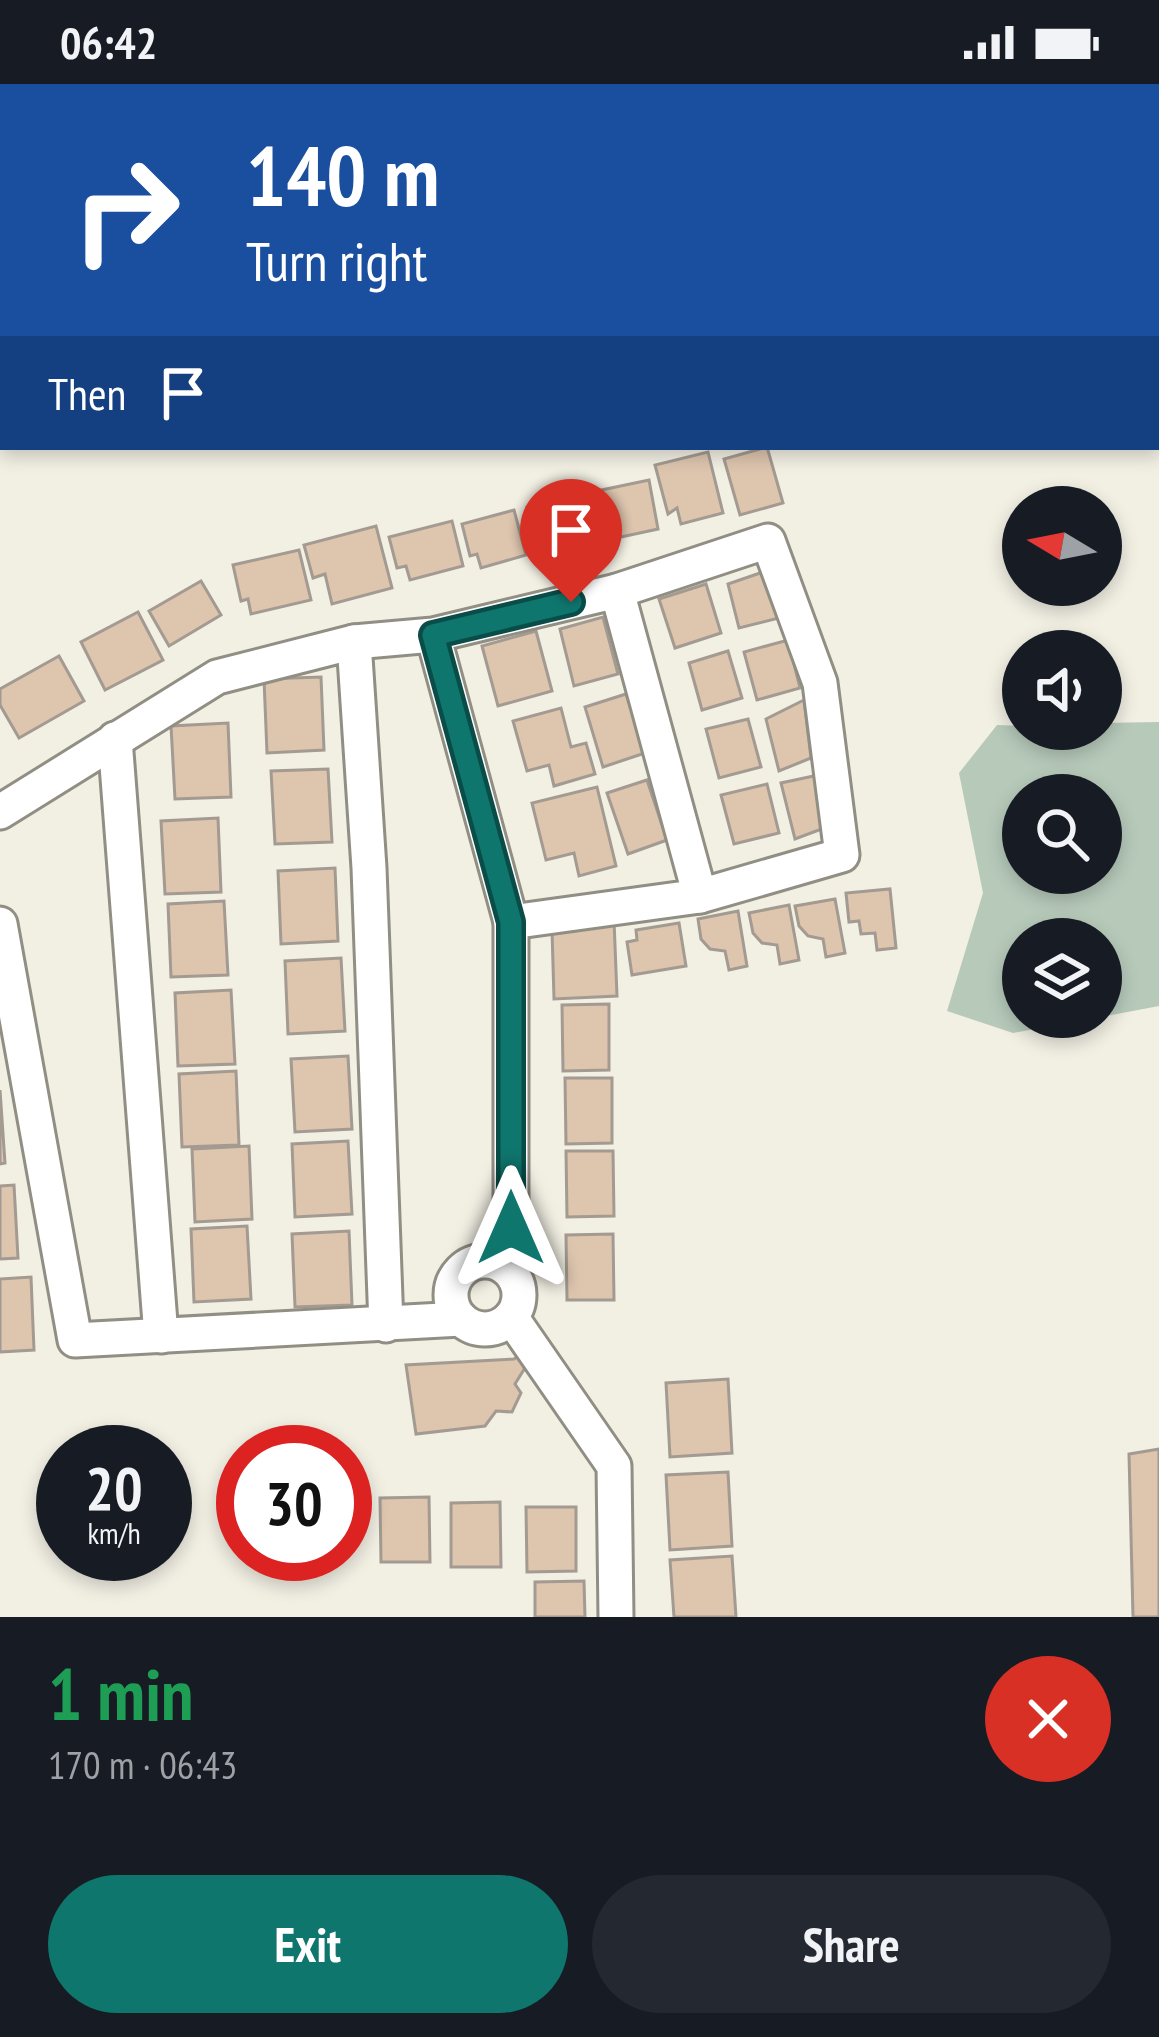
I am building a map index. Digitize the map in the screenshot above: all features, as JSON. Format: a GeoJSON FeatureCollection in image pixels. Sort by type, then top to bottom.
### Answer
{"type":"FeatureCollection","features":[{"type":"Feature","properties":{"kind":"street"},"geometry":{"type":"LineString","coordinates":[[0,812],[218,677],[353,642],[433,635],[617,591],[768,541],[820,683],[842,855],[700,896],[511,922]]}},
{"type":"Feature","properties":{"kind":"street"},"geometry":{"type":"LineString","coordinates":[[617,591],[700,896]]}},
{"type":"Feature","properties":{"kind":"street"},"geometry":{"type":"LineString","coordinates":[[433,635],[511,922],[511,1273],[519,1290],[512,1317],[614,1466],[616,1617]]}},
{"type":"Feature","properties":{"kind":"street"},"geometry":{"type":"LineString","coordinates":[[353,642],[373,937],[386,1325]]}},
{"type":"Feature","properties":{"kind":"street"},"geometry":{"type":"LineString","coordinates":[[115,740],[160,1336]]}},
{"type":"Feature","properties":{"kind":"street"},"geometry":{"type":"LineString","coordinates":[[0,924],[75,1340],[461,1319],[484,1330],[512,1317]]}},
{"type":"Feature","properties":{"kind":"street"},"geometry":{"type":"LineString","coordinates":[[461,1319],[451,1296],[464,1268],[493,1262],[511,1273]]}},
{"type":"Feature","properties":{"kind":"green space"},"geometry":{"type":"Polygon","coordinates":[[[1159,722],[1159,1006],[1122,1013],[1122,918],[1002,918],[1002,1029],[947,1011],[983,893],[959,773],[997,725],[1002,725],[1002,750],[1122,750],[1122,723],[1159,722]]]}},
{"type":"Feature","properties":{"kind":"building"},"geometry":{"type":"Polygon","coordinates":[[[768,450],[783,503],[740,515],[724,459],[768,450]]]}},
{"type":"Feature","properties":{"kind":"building"},"geometry":{"type":"Polygon","coordinates":[[[708,452],[723,513],[681,524],[677,508],[668,514],[655,465],[708,452]]]}},
{"type":"Feature","properties":{"kind":"building"},"geometry":{"type":"Polygon","coordinates":[[[649,480],[658,529],[612,539],[609,523],[598,526],[592,492],[649,480]]]}},
{"type":"Feature","properties":{"kind":"building"},"geometry":{"type":"Polygon","coordinates":[[[579,495],[590,541],[545,551],[536,545],[527,507],[579,495]]]}},
{"type":"Feature","properties":{"kind":"building"},"geometry":{"type":"Polygon","coordinates":[[[514,510],[526,555],[481,568],[477,554],[470,556],[462,524],[514,510]]]}},
{"type":"Feature","properties":{"kind":"building"},"geometry":{"type":"Polygon","coordinates":[[[452,521],[463,566],[410,580],[406,566],[397,568],[389,537],[452,521]]]}},
{"type":"Feature","properties":{"kind":"building"},"geometry":{"type":"Polygon","coordinates":[[[376,526],[392,588],[332,604],[325,574],[313,578],[304,545],[376,526]]]}},
{"type":"Feature","properties":{"kind":"building"},"geometry":{"type":"Polygon","coordinates":[[[299,550],[311,600],[251,614],[248,599],[241,601],[233,565],[299,550]]]}},
{"type":"Feature","properties":{"kind":"building"},"geometry":{"type":"Polygon","coordinates":[[[763,572],[779,618],[739,628],[728,584],[763,572]]]}},
{"type":"Feature","properties":{"kind":"building"},"geometry":{"type":"Polygon","coordinates":[[[201,581],[221,615],[169,646],[149,611],[201,581]]]}},
{"type":"Feature","properties":{"kind":"building"},"geometry":{"type":"Polygon","coordinates":[[[706,584],[721,633],[675,648],[659,599],[706,584]]]}},
{"type":"Feature","properties":{"kind":"building"},"geometry":{"type":"Polygon","coordinates":[[[138,612],[163,660],[105,690],[81,642],[138,612]]]}},
{"type":"Feature","properties":{"kind":"building"},"geometry":{"type":"Polygon","coordinates":[[[603,617],[618,674],[574,686],[560,629],[603,617]]]}},
{"type":"Feature","properties":{"kind":"building"},"geometry":{"type":"Polygon","coordinates":[[[536,631],[552,691],[498,706],[482,646],[536,631]]]}},
{"type":"Feature","properties":{"kind":"building"},"geometry":{"type":"Polygon","coordinates":[[[788,640],[800,688],[757,700],[744,652],[788,640]]]}},
{"type":"Feature","properties":{"kind":"building"},"geometry":{"type":"Polygon","coordinates":[[[728,651],[742,698],[702,710],[689,663],[728,651]]]}},
{"type":"Feature","properties":{"kind":"building"},"geometry":{"type":"Polygon","coordinates":[[[59,656],[84,701],[19,738],[0,705],[0,689],[59,656]]]}},
{"type":"Feature","properties":{"kind":"building"},"geometry":{"type":"Polygon","coordinates":[[[321,677],[324,750],[267,753],[264,679],[321,677]]]}},
{"type":"Feature","properties":{"kind":"building"},"geometry":{"type":"Polygon","coordinates":[[[626,694],[645,753],[603,767],[585,707],[626,694]]]}},
{"type":"Feature","properties":{"kind":"building"},"geometry":{"type":"Polygon","coordinates":[[[804,700],[811,758],[779,771],[766,719],[804,700]]]}},
{"type":"Feature","properties":{"kind":"building"},"geometry":{"type":"Polygon","coordinates":[[[561,708],[571,747],[586,743],[595,774],[554,786],[549,765],[527,771],[513,721],[561,708]]]}},
{"type":"Feature","properties":{"kind":"building"},"geometry":{"type":"Polygon","coordinates":[[[748,719],[761,767],[719,778],[706,729],[748,719]]]}},
{"type":"Feature","properties":{"kind":"building"},"geometry":{"type":"Polygon","coordinates":[[[228,723],[231,797],[175,799],[171,726],[228,723]]]}},
{"type":"Feature","properties":{"kind":"building"},"geometry":{"type":"Polygon","coordinates":[[[328,769],[332,842],[275,844],[271,771],[328,769]]]}},
{"type":"Feature","properties":{"kind":"building"},"geometry":{"type":"Polygon","coordinates":[[[818,775],[827,827],[795,839],[781,783],[818,775]]]}},
{"type":"Feature","properties":{"kind":"building"},"geometry":{"type":"Polygon","coordinates":[[[647,780],[667,840],[628,854],[607,793],[647,780]]]}},
{"type":"Feature","properties":{"kind":"building"},"geometry":{"type":"Polygon","coordinates":[[[767,784],[779,833],[734,844],[721,795],[767,784]]]}},
{"type":"Feature","properties":{"kind":"building"},"geometry":{"type":"Polygon","coordinates":[[[597,787],[616,866],[579,876],[574,853],[546,860],[532,803],[597,787]]]}},
{"type":"Feature","properties":{"kind":"building"},"geometry":{"type":"Polygon","coordinates":[[[218,818],[221,892],[165,894],[161,821],[218,818]]]}},
{"type":"Feature","properties":{"kind":"building"},"geometry":{"type":"Polygon","coordinates":[[[335,868],[338,941],[281,944],[278,871],[335,868]]]}},
{"type":"Feature","properties":{"kind":"building"},"geometry":{"type":"Polygon","coordinates":[[[890,889],[896,948],[877,950],[875,933],[861,934],[859,921],[849,922],[846,893],[890,889]]]}},
{"type":"Feature","properties":{"kind":"building"},"geometry":{"type":"Polygon","coordinates":[[[835,899],[845,953],[826,957],[823,939],[808,936],[799,926],[795,906],[835,899]]]}},
{"type":"Feature","properties":{"kind":"building"},"geometry":{"type":"Polygon","coordinates":[[[224,901],[228,975],[171,977],[168,904],[224,901]]]}},
{"type":"Feature","properties":{"kind":"building"},"geometry":{"type":"Polygon","coordinates":[[[789,905],[799,960],[780,964],[777,945],[762,943],[753,933],[749,913],[789,905]]]}},
{"type":"Feature","properties":{"kind":"building"},"geometry":{"type":"Polygon","coordinates":[[[738,911],[747,966],[729,970],[725,951],[710,949],[701,939],[698,919],[738,911]]]}},
{"type":"Feature","properties":{"kind":"building"},"geometry":{"type":"Polygon","coordinates":[[[614,920],[617,996],[554,999],[552,930],[614,920]]]}},
{"type":"Feature","properties":{"kind":"building"},"geometry":{"type":"Polygon","coordinates":[[[679,923],[686,966],[632,975],[627,942],[637,940],[636,930],[679,923]]]}},
{"type":"Feature","properties":{"kind":"building"},"geometry":{"type":"Polygon","coordinates":[[[341,958],[345,1031],[288,1034],[285,961],[341,958]]]}},
{"type":"Feature","properties":{"kind":"building"},"geometry":{"type":"Polygon","coordinates":[[[231,990],[235,1064],[178,1066],[175,993],[231,990]]]}},
{"type":"Feature","properties":{"kind":"building"},"geometry":{"type":"Polygon","coordinates":[[[609,1004],[609,1070],[563,1071],[562,1005],[609,1004]]]}},
{"type":"Feature","properties":{"kind":"building"},"geometry":{"type":"Polygon","coordinates":[[[348,1056],[352,1129],[295,1132],[291,1059],[348,1056]]]}},
{"type":"Feature","properties":{"kind":"building"},"geometry":{"type":"Polygon","coordinates":[[[236,1071],[239,1145],[182,1147],[179,1074],[236,1071]]]}},
{"type":"Feature","properties":{"kind":"building"},"geometry":{"type":"Polygon","coordinates":[[[565,1078],[612,1078],[612,1143],[566,1144],[565,1078]]]}},
{"type":"Feature","properties":{"kind":"building"},"geometry":{"type":"Polygon","coordinates":[[[0,1090],[5,1163],[0,1164],[0,1090]]]}},
{"type":"Feature","properties":{"kind":"building"},"geometry":{"type":"Polygon","coordinates":[[[348,1141],[352,1214],[295,1217],[292,1144],[348,1141]]]}},
{"type":"Feature","properties":{"kind":"building"},"geometry":{"type":"Polygon","coordinates":[[[249,1146],[252,1219],[195,1222],[192,1149],[249,1146]]]}},
{"type":"Feature","properties":{"kind":"building"},"geometry":{"type":"Polygon","coordinates":[[[566,1151],[613,1151],[614,1216],[567,1217],[566,1151]]]}},
{"type":"Feature","properties":{"kind":"building"},"geometry":{"type":"Polygon","coordinates":[[[14,1185],[18,1258],[0,1259],[0,1186],[14,1185]]]}},
{"type":"Feature","properties":{"kind":"building"},"geometry":{"type":"Polygon","coordinates":[[[247,1226],[251,1299],[194,1302],[191,1229],[247,1226]]]}},
{"type":"Feature","properties":{"kind":"building"},"geometry":{"type":"Polygon","coordinates":[[[349,1231],[352,1305],[295,1307],[292,1234],[349,1231]]]}},
{"type":"Feature","properties":{"kind":"building"},"geometry":{"type":"Polygon","coordinates":[[[613,1234],[614,1300],[567,1300],[566,1235],[613,1234]]]}},
{"type":"Feature","properties":{"kind":"building"},"geometry":{"type":"Polygon","coordinates":[[[31,1277],[34,1350],[0,1352],[0,1279],[31,1277]]]}},
{"type":"Feature","properties":{"kind":"building"},"geometry":{"type":"Polygon","coordinates":[[[521,1354],[528,1363],[515,1384],[521,1393],[512,1412],[496,1411],[485,1426],[416,1434],[406,1365],[514,1359],[521,1354]]]}},
{"type":"Feature","properties":{"kind":"building"},"geometry":{"type":"Polygon","coordinates":[[[728,1379],[732,1453],[670,1457],[666,1383],[728,1379]]]}},
{"type":"Feature","properties":{"kind":"building"},"geometry":{"type":"Polygon","coordinates":[[[1159,1449],[1159,1617],[1133,1617],[1129,1454],[1159,1449]]]}},
{"type":"Feature","properties":{"kind":"building"},"geometry":{"type":"Polygon","coordinates":[[[728,1472],[732,1546],[670,1550],[666,1475],[728,1472]]]}},
{"type":"Feature","properties":{"kind":"building"},"geometry":{"type":"Polygon","coordinates":[[[429,1497],[430,1562],[381,1562],[380,1498],[429,1497]]]}},
{"type":"Feature","properties":{"kind":"building"},"geometry":{"type":"Polygon","coordinates":[[[500,1502],[501,1567],[451,1567],[451,1503],[500,1502]]]}},
{"type":"Feature","properties":{"kind":"building"},"geometry":{"type":"Polygon","coordinates":[[[526,1507],[576,1507],[576,1571],[527,1572],[526,1507]]]}},
{"type":"Feature","properties":{"kind":"building"},"geometry":{"type":"Polygon","coordinates":[[[732,1556],[736,1617],[674,1617],[670,1560],[732,1556]]]}},
{"type":"Feature","properties":{"kind":"building"},"geometry":{"type":"Polygon","coordinates":[[[584,1581],[585,1617],[535,1617],[535,1582],[584,1581]]]}},
{"type":"Feature","properties":{"kind":"route"},"geometry":{"type":"LineString","coordinates":[[511,1228],[511,922],[433,635],[571,602]]}}]}
